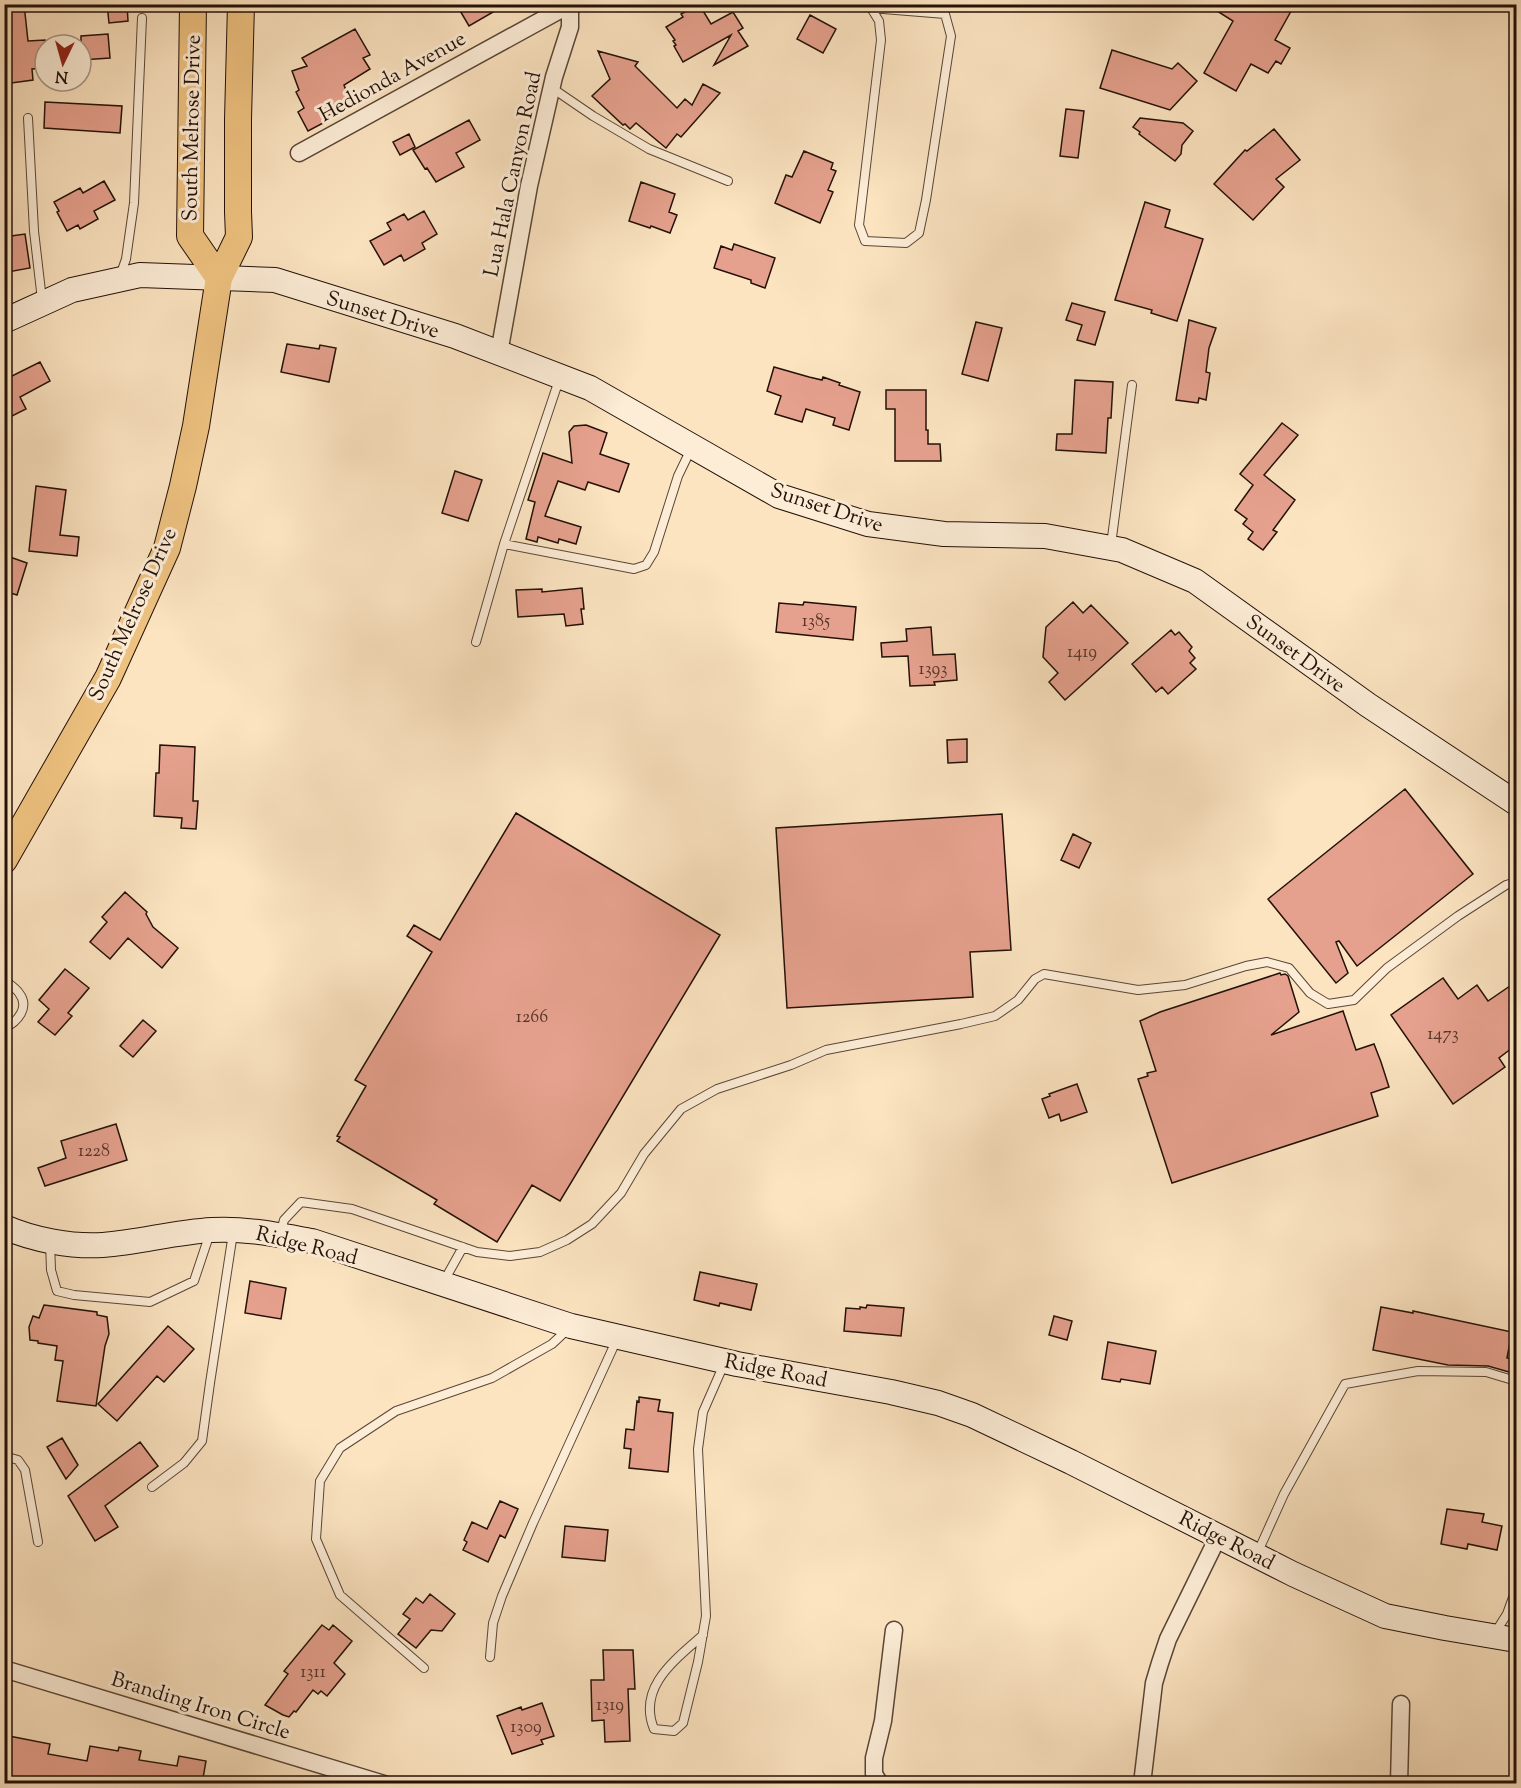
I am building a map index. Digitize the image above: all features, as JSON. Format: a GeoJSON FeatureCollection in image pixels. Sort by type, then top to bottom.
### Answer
{"type":"FeatureCollection","features":[{"type":"Feature","properties":{"kind":"main road","name":"South Melrose Drive"},"geometry":{"type":"LineString","coordinates":[[193,4],[190,236],[219,278]]}},
{"type":"Feature","properties":{"kind":"main road","name":"South Melrose Drive"},"geometry":{"type":"LineString","coordinates":[[4,860],[108,678],[167,548],[196,426],[219,278],[239,237],[238,119],[241,4]]}},
{"type":"Feature","properties":{"kind":"main road","name":"Sunset Drive"},"geometry":{"type":"LineString","coordinates":[[4,321],[72,290],[140,275],[275,280],[455,336],[590,388],[779,496],[868,524],[944,534],[1045,536],[1122,550],[1195,581],[1368,705],[1516,803]]}},
{"type":"Feature","properties":{"kind":"main road","name":"Ridge Road"},"geometry":{"type":"LineString","coordinates":[[4,1227],[60,1243],[102,1245],[223,1230],[251,1230],[280,1235],[312,1241],[571,1326],[726,1361],[938,1402],[1061,1457],[1293,1574],[1385,1616],[1505,1638]]}},
{"type":"Feature","properties":{"kind":"street","name":"Lua Hala Canyon Road"},"geometry":{"type":"LineString","coordinates":[[499,353],[530,186],[552,88],[570,27],[570,5]]}},
{"type":"Feature","properties":{"kind":"street","name":"Hedionda Avenue"},"geometry":{"type":"LineString","coordinates":[[299,153],[570,5]]}},
{"type":"Feature","properties":{"kind":"street"},"geometry":{"type":"LineString","coordinates":[[1142,1784],[1154,1683],[1160,1663],[1168,1639],[1219,1536]]}},
{"type":"Feature","properties":{"kind":"street"},"geometry":{"type":"LineString","coordinates":[[880,1784],[874,1774],[874,1758],[883,1721],[894,1630]]}},
{"type":"Feature","properties":{"kind":"street","name":"Branding Iron Circle"},"geometry":{"type":"LineString","coordinates":[[4,1669],[384,1784]]}},
{"type":"Feature","properties":{"kind":"street"},"geometry":{"type":"LineString","coordinates":[[1399,1784],[1401,1704]]}},
{"type":"Feature","properties":{"kind":"lane"},"geometry":{"type":"LineString","coordinates":[[868,6],[945,14],[951,36],[919,233],[906,243],[865,241],[859,225],[881,40],[879,21],[868,6]]}},
{"type":"Feature","properties":{"kind":"lane"},"geometry":{"type":"LineString","coordinates":[[119,279],[126,259],[134,203],[142,18]]}},
{"type":"Feature","properties":{"kind":"lane"},"geometry":{"type":"LineString","coordinates":[[552,88],[593,116],[649,149],[728,181]]}},
{"type":"Feature","properties":{"kind":"lane"},"geometry":{"type":"LineString","coordinates":[[28,118],[34,231],[43,303]]}},
{"type":"Feature","properties":{"kind":"lane"},"geometry":{"type":"LineString","coordinates":[[476,642],[504,544],[560,376]]}},
{"type":"Feature","properties":{"kind":"lane"},"geometry":{"type":"LineString","coordinates":[[1111,548],[1132,386]]}},
{"type":"Feature","properties":{"kind":"lane"},"geometry":{"type":"LineString","coordinates":[[504,544],[633,569],[646,565],[654,552],[678,476],[692,447]]}},
{"type":"Feature","properties":{"kind":"lane"},"geometry":{"type":"LineString","coordinates":[[280,1235],[284,1220],[302,1202],[352,1209],[477,1252],[510,1256],[540,1252],[567,1240],[592,1224],[621,1193],[644,1154],[681,1109],[717,1089],[791,1065],[826,1050],[995,1016],[1018,1000],[1035,979],[1044,974],[1138,990],[1185,986],[1246,966],[1267,962],[1289,968],[1310,993],[1328,1004],[1354,1000],[1387,968],[1458,916],[1506,885],[1516,882]]}},
{"type":"Feature","properties":{"kind":"lane"},"geometry":{"type":"LineString","coordinates":[[4,980],[19,992],[24,1001],[17,1020],[4,1028]]}},
{"type":"Feature","properties":{"kind":"lane"},"geometry":{"type":"LineString","coordinates":[[50,1240],[51,1270],[57,1291],[150,1302],[194,1281],[223,1230]]}},
{"type":"Feature","properties":{"kind":"lane"},"geometry":{"type":"LineString","coordinates":[[152,1487],[184,1463],[202,1441],[210,1383],[223,1230]]}},
{"type":"Feature","properties":{"kind":"lane"},"geometry":{"type":"LineString","coordinates":[[442,1284],[463,1247]]}},
{"type":"Feature","properties":{"kind":"lane"},"geometry":{"type":"LineString","coordinates":[[424,1668],[340,1595],[316,1539],[320,1480],[340,1448],[396,1411],[492,1377],[552,1344],[571,1326]]}},
{"type":"Feature","properties":{"kind":"lane"},"geometry":{"type":"LineString","coordinates":[[490,1657],[492,1623],[502,1596],[617,1337]]}},
{"type":"Feature","properties":{"kind":"lane"},"geometry":{"type":"LineString","coordinates":[[703,1635],[669,1666],[656,1684],[649,1703],[649,1716],[654,1729],[674,1731],[683,1723],[703,1635],[706,1616],[699,1449],[703,1412],[726,1361]]}},
{"type":"Feature","properties":{"kind":"lane"},"geometry":{"type":"LineString","coordinates":[[1257,1555],[1284,1494],[1345,1384],[1418,1371],[1486,1372],[1516,1381]]}},
{"type":"Feature","properties":{"kind":"lane"},"geometry":{"type":"LineString","coordinates":[[4,1456],[18,1460],[26,1470],[38,1542]]}},
{"type":"Feature","properties":{"kind":"lane"},"geometry":{"type":"LineString","coordinates":[[1505,1638],[1508,1614],[1516,1589]]}},
{"type":"Feature","properties":{"kind":"building"},"geometry":{"type":"Polygon","coordinates":[[[4,4],[24,4],[28,41],[33,41],[33,80],[4,84],[4,4]]]}},
{"type":"Feature","properties":{"kind":"building"},"geometry":{"type":"Polygon","coordinates":[[[107,4],[127,4],[128,21],[109,23],[107,4]]]}},
{"type":"Feature","properties":{"kind":"building"},"geometry":{"type":"Polygon","coordinates":[[[468,4],[507,4],[469,26],[459,9],[468,4]]]}},
{"type":"Feature","properties":{"kind":"building"},"geometry":{"type":"Polygon","coordinates":[[[699,4],[711,24],[733,12],[743,28],[738,31],[748,46],[714,65],[731,35],[683,62],[674,46],[676,45],[673,41],[675,40],[666,27],[683,17],[681,14],[699,4]]]}},
{"type":"Feature","properties":{"kind":"building"},"geometry":{"type":"Polygon","coordinates":[[[1206,4],[1295,4],[1275,40],[1290,48],[1281,64],[1276,61],[1268,73],[1251,64],[1236,91],[1204,73],[1233,21],[1206,4]]]}},
{"type":"Feature","properties":{"kind":"building"},"geometry":{"type":"Polygon","coordinates":[[[810,15],[836,29],[823,53],[797,39],[810,15]]]}},
{"type":"Feature","properties":{"kind":"building"},"geometry":{"type":"Polygon","coordinates":[[[355,29],[370,55],[363,58],[370,69],[344,85],[351,103],[327,116],[329,120],[308,131],[298,112],[304,108],[296,92],[299,90],[292,71],[307,66],[302,58],[355,29]]]}},
{"type":"Feature","properties":{"kind":"building"},"geometry":{"type":"Polygon","coordinates":[[[108,34],[110,58],[93,59],[93,35],[108,34]]]}},
{"type":"Feature","properties":{"kind":"building"},"geometry":{"type":"Polygon","coordinates":[[[1112,50],[1172,69],[1178,63],[1197,81],[1170,110],[1100,88],[1112,50]]]}},
{"type":"Feature","properties":{"kind":"building"},"geometry":{"type":"Polygon","coordinates":[[[598,51],[638,62],[635,66],[677,108],[685,99],[692,105],[703,84],[720,93],[681,137],[677,134],[666,148],[636,123],[630,129],[625,124],[623,125],[592,96],[610,79],[598,51]]]}},
{"type":"Feature","properties":{"kind":"building"},"geometry":{"type":"Polygon","coordinates":[[[45,102],[122,106],[120,133],[44,128],[45,102]]]}},
{"type":"Feature","properties":{"kind":"building"},"geometry":{"type":"Polygon","coordinates":[[[1066,109],[1084,111],[1078,158],[1060,156],[1066,109]]]}},
{"type":"Feature","properties":{"kind":"building"},"geometry":{"type":"Polygon","coordinates":[[[1140,118],[1183,123],[1193,131],[1182,145],[1181,154],[1175,161],[1133,127],[1140,118]]]}},
{"type":"Feature","properties":{"kind":"building"},"geometry":{"type":"Polygon","coordinates":[[[469,120],[480,140],[456,153],[464,167],[436,182],[413,150],[469,120]]]}},
{"type":"Feature","properties":{"kind":"building"},"geometry":{"type":"Polygon","coordinates":[[[1274,129],[1300,160],[1276,179],[1284,187],[1253,220],[1214,184],[1245,150],[1247,151],[1274,129]]]}},
{"type":"Feature","properties":{"kind":"building"},"geometry":{"type":"Polygon","coordinates":[[[409,134],[415,147],[400,155],[393,142],[409,134]]]}},
{"type":"Feature","properties":{"kind":"building"},"geometry":{"type":"Polygon","coordinates":[[[804,151],[833,163],[831,169],[836,171],[828,190],[833,192],[820,223],[775,203],[786,175],[792,177],[804,151]]]}},
{"type":"Feature","properties":{"kind":"building"},"geometry":{"type":"Polygon","coordinates":[[[104,181],[115,200],[94,211],[98,219],[80,229],[78,225],[67,231],[54,202],[80,188],[83,193],[104,181]]]}},
{"type":"Feature","properties":{"kind":"building"},"geometry":{"type":"Polygon","coordinates":[[[641,182],[675,194],[669,212],[677,215],[670,233],[629,221],[641,182]]]}},
{"type":"Feature","properties":{"kind":"building"},"geometry":{"type":"Polygon","coordinates":[[[1145,202],[1170,210],[1165,227],[1203,239],[1177,321],[1151,313],[1152,310],[1115,300],[1145,202]]]}},
{"type":"Feature","properties":{"kind":"building"},"geometry":{"type":"Polygon","coordinates":[[[424,211],[437,234],[422,243],[425,249],[404,261],[401,255],[384,265],[370,241],[391,230],[387,223],[404,214],[408,220],[424,211]]]}},
{"type":"Feature","properties":{"kind":"building"},"geometry":{"type":"Polygon","coordinates":[[[25,234],[30,268],[8,272],[7,267],[4,268],[4,237],[25,234]]]}},
{"type":"Feature","properties":{"kind":"building"},"geometry":{"type":"Polygon","coordinates":[[[734,244],[775,258],[765,288],[751,283],[751,280],[714,268],[721,246],[732,250],[734,244]]]}},
{"type":"Feature","properties":{"kind":"building"},"geometry":{"type":"Polygon","coordinates":[[[1072,303],[1105,312],[1095,345],[1077,340],[1082,325],[1066,320],[1072,303]]]}},
{"type":"Feature","properties":{"kind":"building"},"geometry":{"type":"Polygon","coordinates":[[[1189,320],[1216,328],[1209,348],[1206,372],[1210,373],[1206,400],[1199,398],[1198,403],[1176,400],[1189,320]]]}},
{"type":"Feature","properties":{"kind":"building"},"geometry":{"type":"Polygon","coordinates":[[[976,322],[1002,328],[988,381],[962,374],[976,322]]]}},
{"type":"Feature","properties":{"kind":"building"},"geometry":{"type":"Polygon","coordinates":[[[287,344],[319,349],[320,345],[336,348],[329,382],[281,372],[287,344]]]}},
{"type":"Feature","properties":{"kind":"building"},"geometry":{"type":"Polygon","coordinates":[[[40,362],[50,381],[20,397],[26,409],[4,420],[4,367],[10,377],[40,362]]]}},
{"type":"Feature","properties":{"kind":"building"},"geometry":{"type":"Polygon","coordinates":[[[774,367],[822,380],[823,377],[860,392],[849,430],[833,425],[835,418],[806,409],[802,422],[775,414],[781,396],[767,391],[774,367]]]}},
{"type":"Feature","properties":{"kind":"building"},"geometry":{"type":"Polygon","coordinates":[[[1075,380],[1113,382],[1106,453],[1056,450],[1057,434],[1072,434],[1075,380]]]}},
{"type":"Feature","properties":{"kind":"building"},"geometry":{"type":"Polygon","coordinates":[[[886,390],[926,390],[928,444],[940,444],[941,461],[895,461],[895,409],[886,409],[886,390]]]}},
{"type":"Feature","properties":{"kind":"building"},"geometry":{"type":"Polygon","coordinates":[[[1282,423],[1298,435],[1264,475],[1295,500],[1273,530],[1277,532],[1263,550],[1248,539],[1253,532],[1243,524],[1247,519],[1235,510],[1253,485],[1240,474],[1282,423]]]}},
{"type":"Feature","properties":{"kind":"building"},"geometry":{"type":"Polygon","coordinates":[[[586,425],[607,433],[600,454],[629,464],[619,492],[588,482],[585,490],[558,481],[545,516],[581,527],[576,544],[559,539],[558,543],[538,537],[537,542],[526,539],[535,502],[528,500],[543,453],[572,463],[569,432],[574,426],[586,425]]]}},
{"type":"Feature","properties":{"kind":"building"},"geometry":{"type":"Polygon","coordinates":[[[455,471],[482,480],[468,521],[442,513],[455,471]]]}},
{"type":"Feature","properties":{"kind":"building"},"geometry":{"type":"Polygon","coordinates":[[[36,486],[66,490],[60,535],[79,537],[77,556],[29,551],[36,486]]]}},
{"type":"Feature","properties":{"kind":"building"},"geometry":{"type":"Polygon","coordinates":[[[10,557],[27,563],[17,595],[4,591],[4,562],[9,564],[10,557]]]}},
{"type":"Feature","properties":{"kind":"building"},"geometry":{"type":"Polygon","coordinates":[[[582,588],[583,624],[566,626],[564,614],[518,617],[516,590],[542,589],[542,592],[582,588]]]}},
{"type":"Feature","properties":{"kind":"building"},"geometry":{"type":"Polygon","coordinates":[[[804,602],[856,607],[853,640],[776,632],[779,603],[803,605],[804,602]]]}},
{"type":"Feature","properties":{"kind":"building"},"geometry":{"type":"Polygon","coordinates":[[[1073,602],[1083,613],[1091,605],[1128,643],[1065,700],[1049,682],[1058,673],[1043,657],[1046,627],[1073,602]]]}},
{"type":"Feature","properties":{"kind":"building"},"geometry":{"type":"Polygon","coordinates":[[[931,627],[933,655],[955,654],[957,680],[934,682],[935,685],[910,686],[908,656],[882,657],[881,643],[907,641],[906,629],[931,627]]]}},
{"type":"Feature","properties":{"kind":"building"},"geometry":{"type":"Polygon","coordinates":[[[1171,630],[1175,635],[1179,632],[1192,647],[1189,651],[1195,658],[1190,663],[1196,669],[1168,694],[1162,687],[1156,692],[1132,664],[1171,630]]]}},
{"type":"Feature","properties":{"kind":"building"},"geometry":{"type":"Polygon","coordinates":[[[967,739],[967,762],[948,763],[947,740],[967,739]]]}},
{"type":"Feature","properties":{"kind":"building"},"geometry":{"type":"Polygon","coordinates":[[[160,745],[195,747],[193,801],[198,801],[196,829],[181,828],[182,818],[154,816],[160,745]]]}},
{"type":"Feature","properties":{"kind":"building"},"geometry":{"type":"Polygon","coordinates":[[[1405,789],[1473,874],[1357,966],[1339,941],[1336,942],[1348,973],[1336,983],[1268,899],[1405,789]]]}},
{"type":"Feature","properties":{"kind":"building"},"geometry":{"type":"Polygon","coordinates":[[[516,813],[720,935],[560,1201],[532,1185],[497,1242],[434,1204],[437,1200],[337,1141],[340,1137],[337,1136],[366,1086],[355,1080],[432,952],[407,936],[414,925],[440,940],[516,813]]]}},
{"type":"Feature","properties":{"kind":"building"},"geometry":{"type":"Polygon","coordinates":[[[1002,814],[1011,950],[970,952],[973,997],[787,1008],[776,828],[1002,814]]]}},
{"type":"Feature","properties":{"kind":"building"},"geometry":{"type":"Polygon","coordinates":[[[1073,834],[1091,843],[1079,868],[1061,860],[1073,834]]]}},
{"type":"Feature","properties":{"kind":"building"},"geometry":{"type":"Polygon","coordinates":[[[125,892],[147,912],[153,927],[178,948],[162,968],[128,938],[110,959],[90,942],[107,922],[102,917],[125,892]]]}},
{"type":"Feature","properties":{"kind":"building"},"geometry":{"type":"Polygon","coordinates":[[[65,969],[89,988],[68,1013],[72,1016],[55,1035],[38,1022],[49,1009],[39,1000],[65,969]]]}},
{"type":"Feature","properties":{"kind":"building"},"geometry":{"type":"Polygon","coordinates":[[[1280,973],[1288,976],[1299,1012],[1271,1035],[1343,1011],[1356,1050],[1374,1044],[1381,1062],[1389,1087],[1371,1093],[1378,1116],[1172,1183],[1138,1079],[1148,1076],[1147,1073],[1156,1071],[1140,1021],[1160,1012],[1280,973]]]}},
{"type":"Feature","properties":{"kind":"building"},"geometry":{"type":"Polygon","coordinates":[[[1443,978],[1458,999],[1477,985],[1488,1001],[1510,986],[1516,995],[1516,1045],[1499,1058],[1505,1067],[1453,1104],[1391,1015],[1443,978]]]}},
{"type":"Feature","properties":{"kind":"building"},"geometry":{"type":"Polygon","coordinates":[[[143,1020],[156,1031],[133,1057],[120,1046],[143,1020]]]}},
{"type":"Feature","properties":{"kind":"building"},"geometry":{"type":"Polygon","coordinates":[[[1077,1084],[1087,1112],[1061,1121],[1059,1114],[1049,1118],[1042,1099],[1050,1096],[1049,1094],[1077,1084]]]}},
{"type":"Feature","properties":{"kind":"building"},"geometry":{"type":"Polygon","coordinates":[[[116,1124],[127,1160],[45,1186],[38,1168],[66,1158],[61,1141],[116,1124]]]}},
{"type":"Feature","properties":{"kind":"building"},"geometry":{"type":"Polygon","coordinates":[[[700,1272],[757,1284],[751,1310],[694,1300],[700,1272]]]}},
{"type":"Feature","properties":{"kind":"building"},"geometry":{"type":"Polygon","coordinates":[[[250,1281],[286,1288],[281,1319],[245,1313],[250,1281]]]}},
{"type":"Feature","properties":{"kind":"building"},"geometry":{"type":"Polygon","coordinates":[[[44,1305],[97,1312],[97,1315],[107,1317],[109,1334],[105,1346],[96,1406],[57,1401],[63,1361],[55,1360],[57,1346],[30,1340],[29,1327],[33,1316],[39,1318],[44,1305]]]}},
{"type":"Feature","properties":{"kind":"building"},"geometry":{"type":"Polygon","coordinates":[[[867,1305],[904,1308],[901,1336],[844,1331],[846,1308],[860,1309],[860,1307],[866,1308],[867,1305]]]}},
{"type":"Feature","properties":{"kind":"building"},"geometry":{"type":"Polygon","coordinates":[[[1381,1307],[1413,1313],[1413,1311],[1512,1332],[1507,1358],[1516,1360],[1516,1374],[1488,1366],[1448,1365],[1373,1350],[1381,1307]]]}},
{"type":"Feature","properties":{"kind":"building"},"geometry":{"type":"Polygon","coordinates":[[[1054,1316],[1072,1321],[1067,1340],[1049,1335],[1054,1316]]]}},
{"type":"Feature","properties":{"kind":"building"},"geometry":{"type":"Polygon","coordinates":[[[168,1326],[194,1349],[164,1382],[157,1376],[117,1421],[98,1404],[168,1326]]]}},
{"type":"Feature","properties":{"kind":"building"},"geometry":{"type":"Polygon","coordinates":[[[1108,1342],[1156,1351],[1150,1384],[1121,1379],[1120,1382],[1102,1379],[1108,1342]]]}},
{"type":"Feature","properties":{"kind":"building"},"geometry":{"type":"Polygon","coordinates":[[[639,1397],[660,1400],[658,1411],[673,1413],[668,1472],[629,1468],[631,1449],[624,1448],[626,1429],[634,1430],[639,1397]]]}},
{"type":"Feature","properties":{"kind":"building"},"geometry":{"type":"Polygon","coordinates":[[[62,1438],[78,1465],[66,1479],[47,1447],[62,1438]]]}},
{"type":"Feature","properties":{"kind":"building"},"geometry":{"type":"Polygon","coordinates":[[[140,1442],[158,1466],[105,1506],[118,1527],[95,1541],[68,1496],[140,1442]]]}},
{"type":"Feature","properties":{"kind":"building"},"geometry":{"type":"Polygon","coordinates":[[[500,1501],[518,1509],[505,1538],[500,1535],[488,1562],[463,1550],[467,1542],[464,1540],[472,1522],[487,1529],[500,1501]]]}},
{"type":"Feature","properties":{"kind":"building"},"geometry":{"type":"Polygon","coordinates":[[[1447,1509],[1484,1514],[1482,1522],[1502,1526],[1497,1550],[1468,1544],[1467,1549],[1441,1544],[1447,1509]]]}},
{"type":"Feature","properties":{"kind":"building"},"geometry":{"type":"Polygon","coordinates":[[[565,1526],[608,1530],[605,1561],[562,1557],[565,1526]]]}},
{"type":"Feature","properties":{"kind":"building"},"geometry":{"type":"Polygon","coordinates":[[[430,1594],[455,1614],[442,1631],[431,1630],[416,1648],[398,1634],[410,1619],[403,1614],[416,1598],[423,1603],[430,1594]]]}},
{"type":"Feature","properties":{"kind":"building"},"geometry":{"type":"Polygon","coordinates":[[[322,1625],[329,1630],[333,1625],[352,1641],[334,1663],[345,1674],[327,1696],[321,1691],[318,1694],[313,1690],[296,1712],[294,1711],[289,1717],[265,1705],[288,1674],[284,1671],[322,1625]]]}},
{"type":"Feature","properties":{"kind":"building"},"geometry":{"type":"Polygon","coordinates":[[[603,1650],[633,1650],[635,1689],[628,1689],[630,1741],[605,1742],[604,1720],[592,1721],[591,1680],[604,1680],[603,1650]]]}},
{"type":"Feature","properties":{"kind":"building"},"geometry":{"type":"Polygon","coordinates":[[[542,1703],[554,1736],[541,1740],[543,1744],[512,1754],[497,1716],[521,1707],[522,1710],[542,1703]]]}},
{"type":"Feature","properties":{"kind":"building"},"geometry":{"type":"Polygon","coordinates":[[[4,1735],[50,1744],[48,1754],[87,1761],[90,1746],[118,1751],[119,1747],[141,1751],[139,1760],[177,1766],[179,1756],[206,1761],[202,1784],[4,1784],[4,1735]]]}}]}
